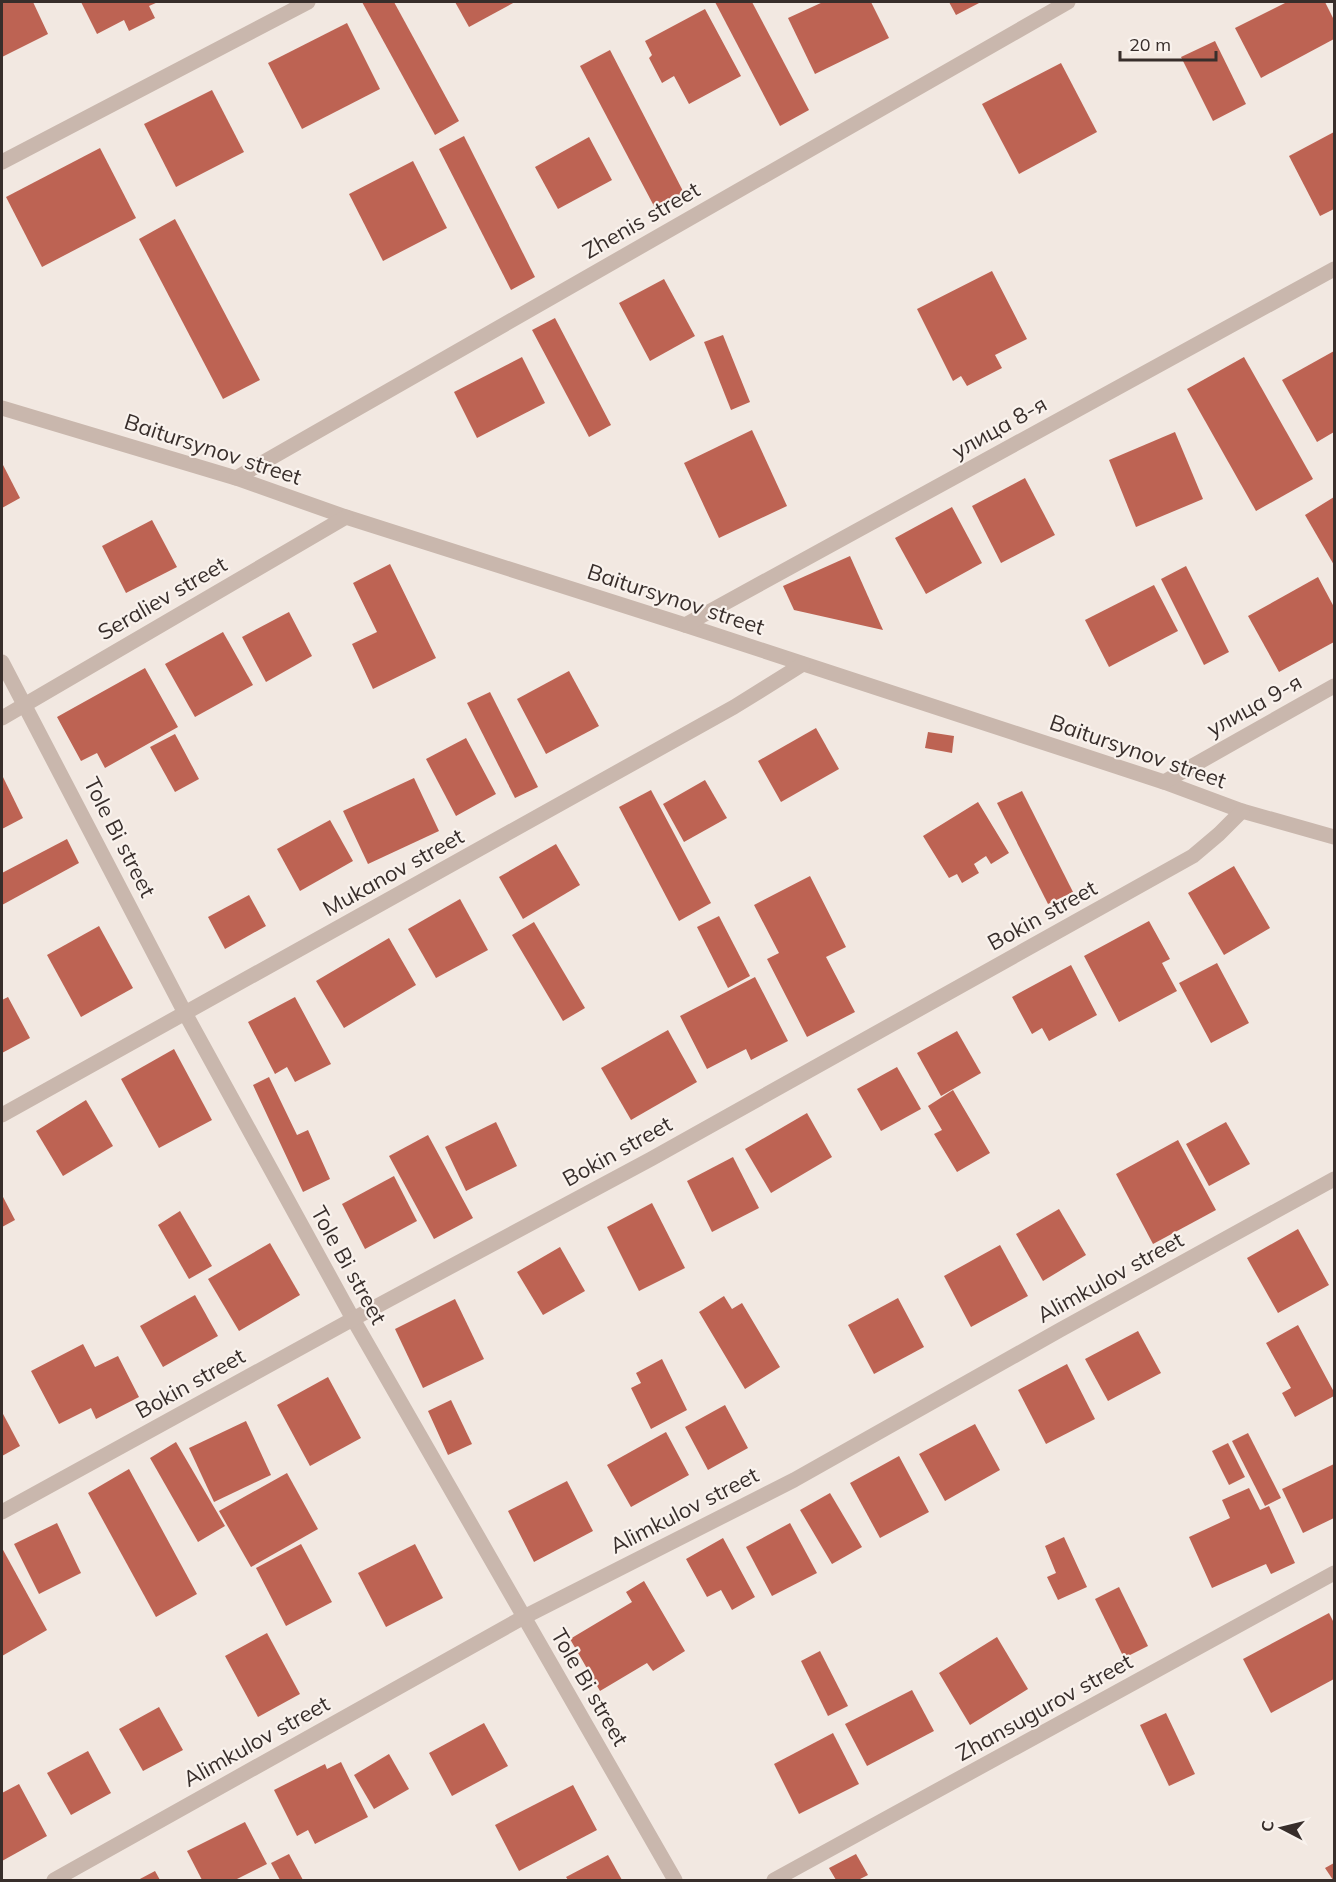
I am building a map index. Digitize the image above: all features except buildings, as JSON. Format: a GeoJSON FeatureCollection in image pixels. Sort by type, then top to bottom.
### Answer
{"type":"FeatureCollection","features":[{"type":"Feature","properties":{"kind":"street"},"geometry":{"type":"LineString","coordinates":[[2,162],[308,2]]}},
{"type":"Feature","properties":{"kind":"street","name":"Zhenis street"},"geometry":{"type":"LineString","coordinates":[[236,478],[1068,2]]}},
{"type":"Feature","properties":{"kind":"street","name":"улица 8-я"},"geometry":{"type":"LineString","coordinates":[[685,625],[1335,270]]}},
{"type":"Feature","properties":{"kind":"street","name":"Baitursynov street"},"geometry":{"type":"LineString","coordinates":[[2,408],[236,478],[346,517],[1164,782],[1242,811],[1335,837]]}},
{"type":"Feature","properties":{"kind":"street","name":"Seraliev street"},"geometry":{"type":"LineString","coordinates":[[2,718],[346,517]]}},
{"type":"Feature","properties":{"kind":"street","name":"Tole Bi street"},"geometry":{"type":"LineString","coordinates":[[2,662],[185,1013],[353,1319],[675,1881]]}},
{"type":"Feature","properties":{"kind":"street","name":"Mukanov street"},"geometry":{"type":"LineString","coordinates":[[2,1115],[724,713],[803,664]]}},
{"type":"Feature","properties":{"kind":"street","name":"улица 9-я"},"geometry":{"type":"LineString","coordinates":[[1164,782],[1335,686]]}},
{"type":"Feature","properties":{"kind":"street","name":"Bokin street"},"geometry":{"type":"LineString","coordinates":[[2,1512],[353,1319],[651,1159],[1193,856],[1242,811]]}},
{"type":"Feature","properties":{"kind":"street","name":"Alimkulov street"},"geometry":{"type":"LineString","coordinates":[[54,1881],[524,1617],[794,1480],[1335,1179]]}},
{"type":"Feature","properties":{"kind":"street","name":"Zhansugurov street"},"geometry":{"type":"LineString","coordinates":[[774,1881],[1335,1573]]}}]}
